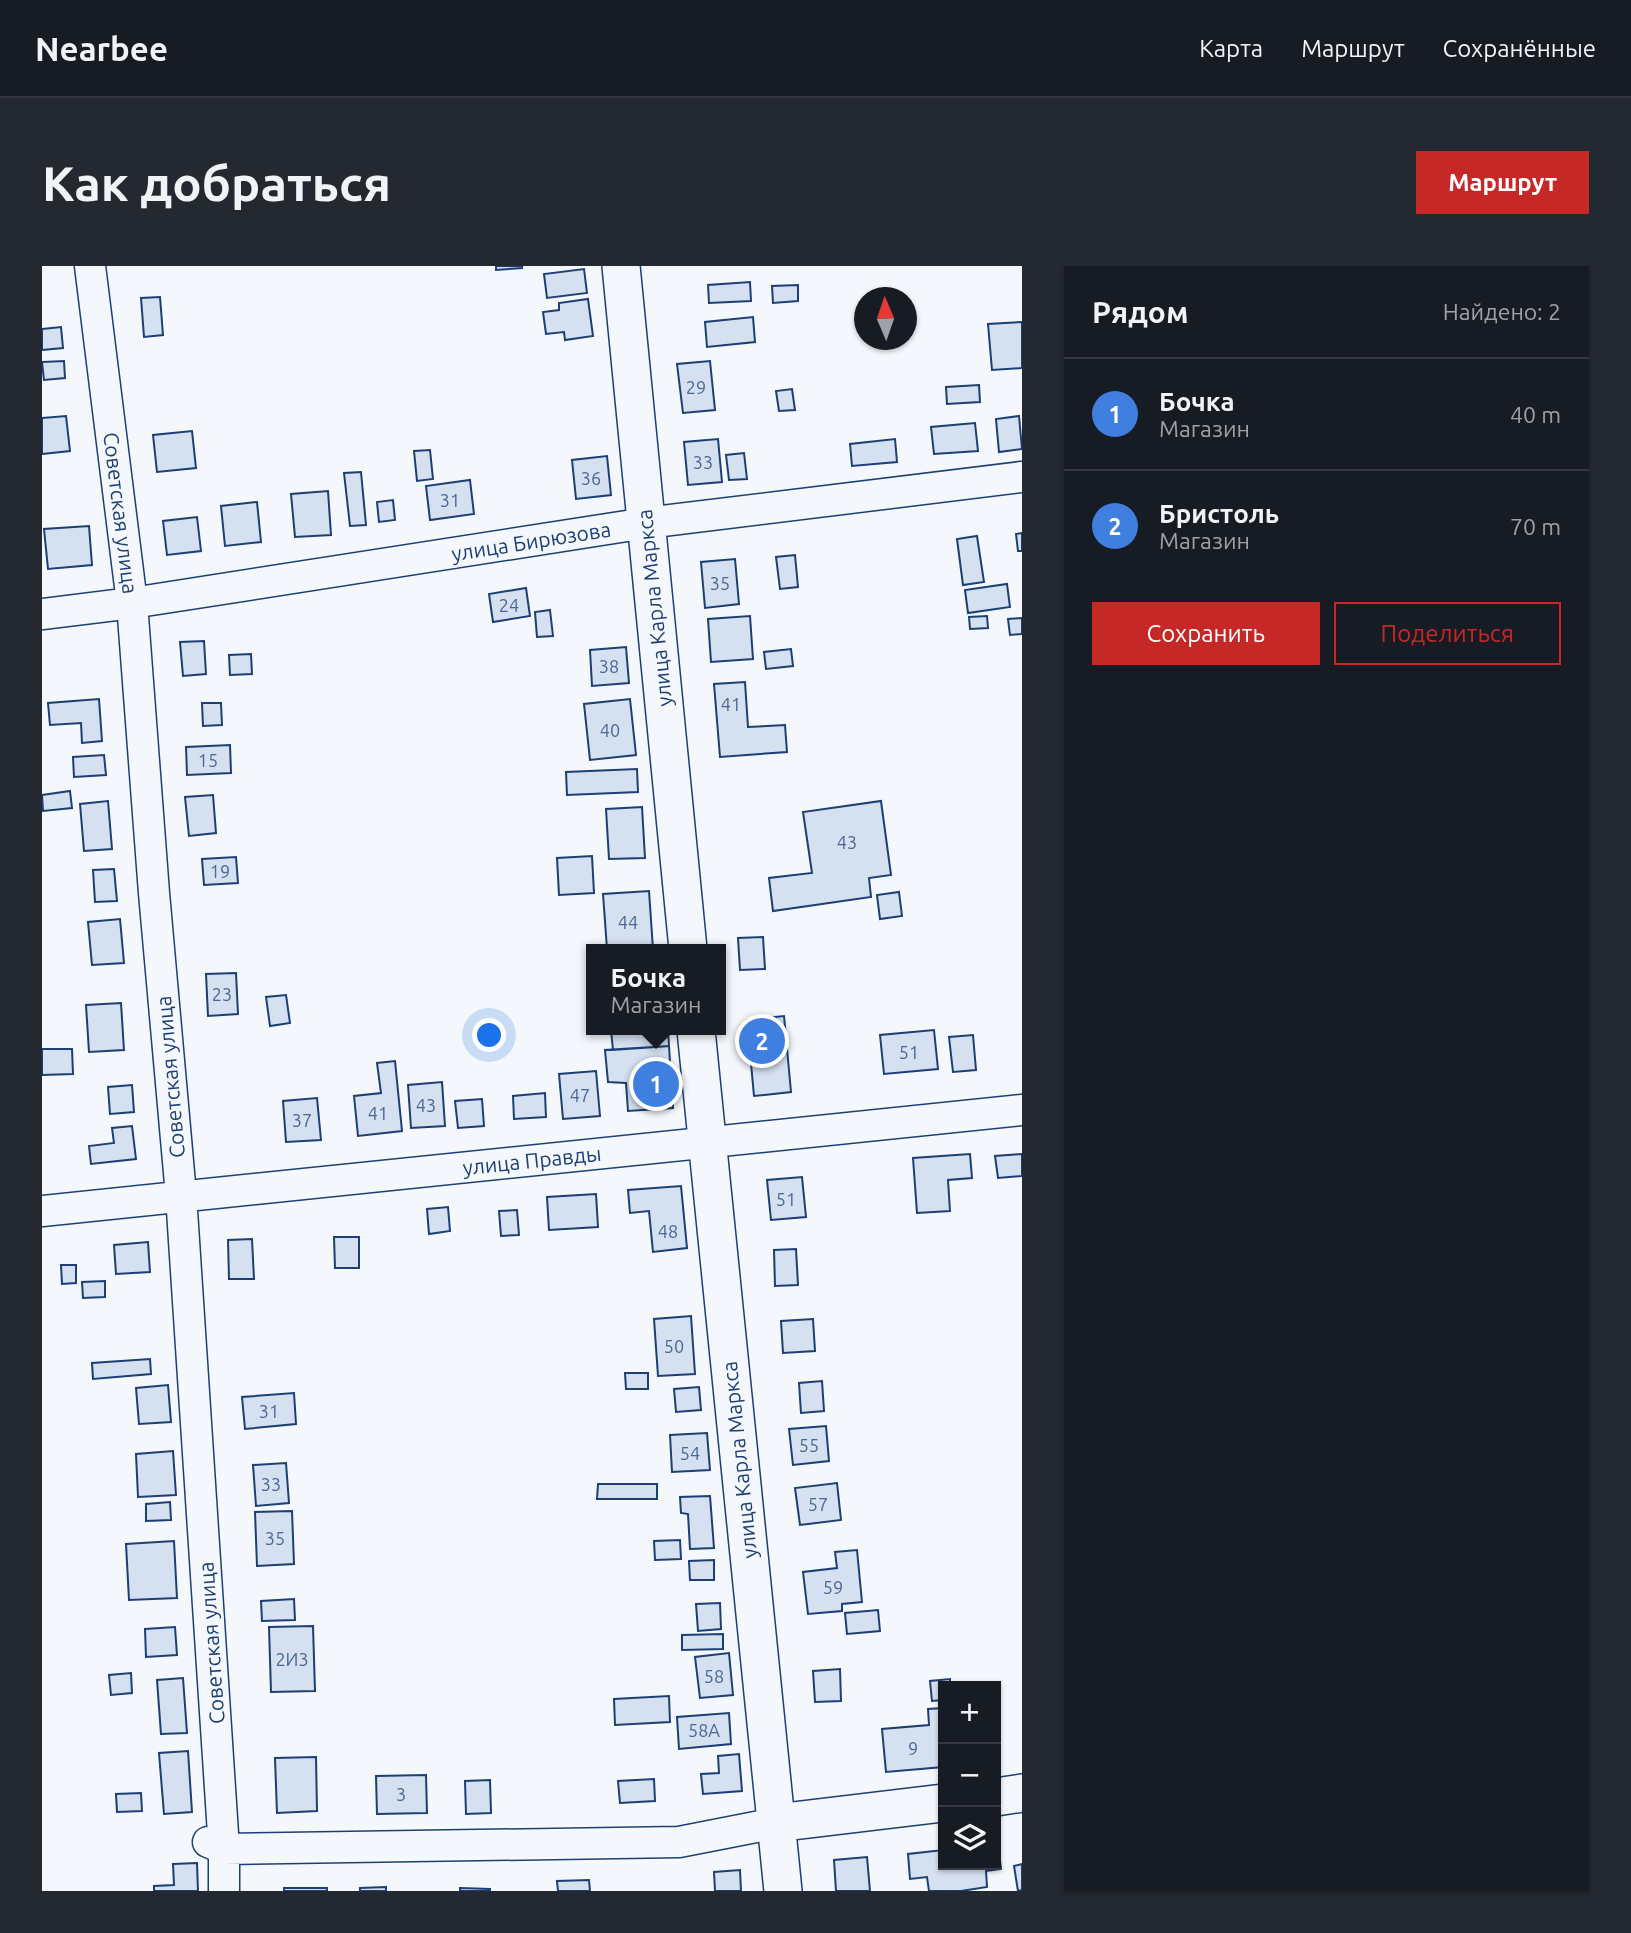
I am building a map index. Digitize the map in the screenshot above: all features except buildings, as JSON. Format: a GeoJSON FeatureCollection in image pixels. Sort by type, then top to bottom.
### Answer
{"type":"FeatureCollection","features":[{"type":"Feature","properties":{"kind":"main road","name":"улица Карла Маркса"},"geometry":{"type":"LineString","coordinates":[[621,266],[688,944]]}},
{"type":"Feature","properties":{"kind":"main road","name":"улица Карла Маркса"},"geometry":{"type":"LineString","coordinates":[[696,1035],[783,1891]]}},
{"type":"Feature","properties":{"kind":"main road"},"geometry":{"type":"LineString","coordinates":[[1001,1796],[1022,1793]]}},
{"type":"Feature","properties":{"kind":"main road"},"geometry":{"type":"LineString","coordinates":[[776,1823],[938,1804]]}},
{"type":"Feature","properties":{"kind":"street","name":"Советская улица"},"geometry":{"type":"LineString","coordinates":[[90,266],[132,603],[181,1195],[214,1845],[225,1891]]}},
{"type":"Feature","properties":{"kind":"street","name":"улица Бирюзова"},"geometry":{"type":"LineString","coordinates":[[42,614],[132,603],[646,523],[1022,477]]}},
{"type":"Feature","properties":{"kind":"street","name":"улица Правды"},"geometry":{"type":"LineString","coordinates":[[42,1211],[1022,1110]]}},
{"type":"Feature","properties":{"kind":"street"},"geometry":{"type":"LineString","coordinates":[[214,1845],[679,1842],[776,1823]]}},
{"type":"Feature","properties":{"kind":"place","name":"Бристоль"},"geometry":{"type":"Point","coordinates":[762,1041]}},
{"type":"Feature","properties":{"kind":"place","name":"Бочка"},"geometry":{"type":"Point","coordinates":[656,1084]}}]}
